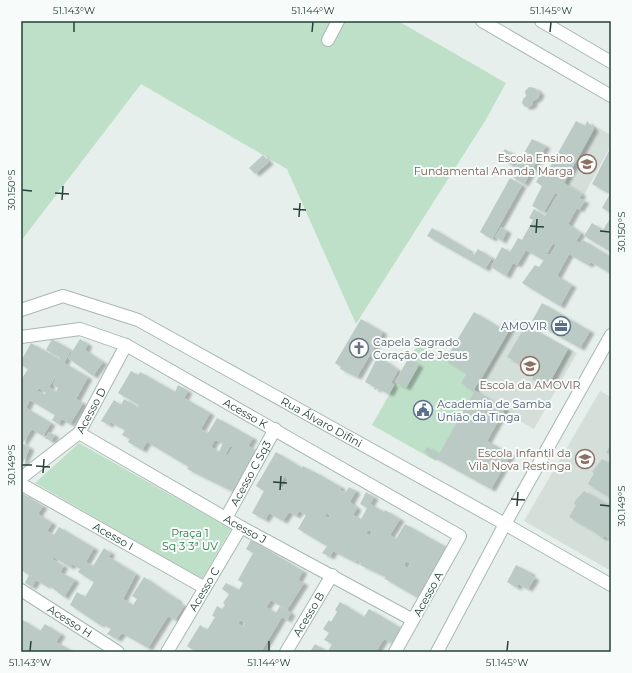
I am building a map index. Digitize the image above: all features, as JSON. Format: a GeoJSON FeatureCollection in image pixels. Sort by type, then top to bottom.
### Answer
{"type":"FeatureCollection","features":[{"type":"Feature","properties":{"kind":"street"},"geometry":{"type":"LineString","coordinates":[[328,40],[338,21]]}},
{"type":"Feature","properties":{"kind":"street"},"geometry":{"type":"LineString","coordinates":[[482,21],[611,96]]}},
{"type":"Feature","properties":{"kind":"street"},"geometry":{"type":"LineString","coordinates":[[540,21],[611,62]]}},
{"type":"Feature","properties":{"kind":"street","name":"Rua Álvaro Difini"},"geometry":{"type":"LineString","coordinates":[[21,310],[63,296],[138,320],[505,524],[611,585]]}},
{"type":"Feature","properties":{"kind":"street","name":"Acesso K"},"geometry":{"type":"LineString","coordinates":[[21,337],[80,329],[126,345],[460,536]]}},
{"type":"Feature","properties":{"kind":"street"},"geometry":{"type":"LineString","coordinates":[[437,652],[505,524],[611,335]]}},
{"type":"Feature","properties":{"kind":"street","name":"Acesso D"},"geometry":{"type":"LineString","coordinates":[[21,478],[79,433],[126,345]]}},
{"type":"Feature","properties":{"kind":"street","name":"Acesso C Sq3"},"geometry":{"type":"LineString","coordinates":[[226,518],[275,429]]}},
{"type":"Feature","properties":{"kind":"street","name":"Acesso J"},"geometry":{"type":"LineString","coordinates":[[79,433],[241,527],[413,620]]}},
{"type":"Feature","properties":{"kind":"street","name":"Acesso I"},"geometry":{"type":"LineString","coordinates":[[21,484],[205,588]]}},
{"type":"Feature","properties":{"kind":"street","name":"Acesso C"},"geometry":{"type":"LineString","coordinates":[[167,652],[241,527]]}},
{"type":"Feature","properties":{"kind":"street","name":"Acesso A"},"geometry":{"type":"LineString","coordinates":[[395,652],[460,536]]}},
{"type":"Feature","properties":{"kind":"street","name":"Acesso B"},"geometry":{"type":"LineString","coordinates":[[286,652],[332,575]]}},
{"type":"Feature","properties":{"kind":"street","name":"Acesso H"},"geometry":{"type":"LineString","coordinates":[[21,590],[118,652]]}},
{"type":"Feature","properties":{"kind":"shaded area","name":"Escola Ensino Fundamental Ananda Marga"},"geometry":{"type":"Polygon","coordinates":[[[595,126],[611,135],[611,145],[584,195],[564,183],[595,126]]]}},
{"type":"Feature","properties":{"kind":"shaded area","name":"Escola da AMOVIR"},"geometry":{"type":"Polygon","coordinates":[[[516,319],[577,353],[534,429],[474,395],[516,319]]]}},
{"type":"Feature","properties":{"kind":"shaded area","name":"Escola Infantil da Vila Nova Restinga"},"geometry":{"type":"Polygon","coordinates":[[[600,391],[611,397],[611,571],[524,521],[600,391]]]}},
{"type":"Feature","properties":{"kind":"green space"},"geometry":{"type":"Polygon","coordinates":[[[21,21],[398,21],[506,83],[485,121],[356,324],[287,169],[141,84],[21,241],[21,21]]]}},
{"type":"Feature","properties":{"kind":"green space","name":"Academia de Samba União da Tinga"},"geometry":{"type":"Polygon","coordinates":[[[418,344],[482,380],[436,461],[372,425],[418,344]]]}},
{"type":"Feature","properties":{"kind":"green space","name":"Praça 1 Sq 3 3ª UV"},"geometry":{"type":"Polygon","coordinates":[[[79,443],[231,529],[202,579],[35,483],[79,443]]]}},
{"type":"Feature","properties":{"kind":"building"},"geometry":{"type":"Polygon","coordinates":[[[529,87],[535,88],[540,93],[538,98],[533,101],[533,104],[529,107],[525,107],[522,103],[526,96],[525,91],[529,87]]]}},
{"type":"Feature","properties":{"kind":"building"},"geometry":{"type":"Polygon","coordinates":[[[576,121],[585,126],[587,121],[594,129],[564,183],[582,194],[579,198],[585,201],[579,210],[577,208],[568,224],[581,233],[576,241],[581,244],[583,240],[611,257],[611,267],[608,272],[591,262],[588,265],[569,254],[557,276],[572,285],[560,306],[522,283],[535,265],[539,267],[548,254],[550,255],[556,245],[553,243],[543,260],[526,250],[517,265],[513,263],[506,276],[491,267],[502,247],[510,252],[518,238],[522,240],[533,220],[529,218],[534,209],[545,216],[558,194],[555,193],[544,212],[532,206],[542,186],[536,182],[545,167],[549,169],[576,121]]]}},
{"type":"Feature","properties":{"kind":"building"},"geometry":{"type":"Polygon","coordinates":[[[532,139],[546,146],[524,184],[511,176],[532,139]]]}},
{"type":"Feature","properties":{"kind":"building"},"geometry":{"type":"Polygon","coordinates":[[[611,147],[611,213],[602,208],[610,194],[592,184],[611,147]]]}},
{"type":"Feature","properties":{"kind":"building"},"geometry":{"type":"Polygon","coordinates":[[[505,149],[516,156],[511,165],[500,158],[505,149]]]}},
{"type":"Feature","properties":{"kind":"building"},"geometry":{"type":"Polygon","coordinates":[[[263,155],[269,162],[255,174],[249,168],[263,155]]]}},
{"type":"Feature","properties":{"kind":"building"},"geometry":{"type":"Polygon","coordinates":[[[510,178],[522,185],[492,239],[480,232],[510,178]]]}},
{"type":"Feature","properties":{"kind":"building"},"geometry":{"type":"Polygon","coordinates":[[[611,217],[611,252],[584,236],[592,223],[603,230],[611,217]]]}},
{"type":"Feature","properties":{"kind":"building"},"geometry":{"type":"Polygon","coordinates":[[[501,227],[507,231],[502,241],[495,237],[501,227]]]}},
{"type":"Feature","properties":{"kind":"building"},"geometry":{"type":"Polygon","coordinates":[[[432,228],[469,250],[468,252],[474,255],[478,249],[492,258],[485,269],[427,236],[432,228]]]}},
{"type":"Feature","properties":{"kind":"building","name":"AMOVIR"},"geometry":{"type":"Polygon","coordinates":[[[542,303],[590,331],[580,348],[532,321],[542,303]]]}},
{"type":"Feature","properties":{"kind":"building"},"geometry":{"type":"Polygon","coordinates":[[[474,312],[499,327],[503,320],[512,325],[474,390],[505,409],[487,441],[511,454],[491,489],[424,452],[427,447],[439,454],[474,392],[461,383],[467,373],[445,360],[474,312]]]}},
{"type":"Feature","properties":{"kind":"building","name":"Capela Sagrado Coração de Jesus"},"geometry":{"type":"Polygon","coordinates":[[[361,319],[383,332],[357,377],[340,369],[341,367],[335,363],[361,319]]]}},
{"type":"Feature","properties":{"kind":"building"},"geometry":{"type":"Polygon","coordinates":[[[526,325],[568,349],[550,382],[543,378],[540,383],[532,379],[535,373],[507,357],[526,325]]]}},
{"type":"Feature","properties":{"kind":"building"},"geometry":{"type":"Polygon","coordinates":[[[52,339],[71,350],[64,363],[88,377],[76,399],[83,403],[70,424],[62,419],[58,424],[52,420],[55,415],[30,400],[26,408],[51,423],[43,436],[32,429],[23,443],[21,441],[21,380],[28,369],[21,365],[21,361],[31,343],[59,359],[60,357],[46,350],[52,339]],[[59,371],[49,387],[56,392],[58,388],[53,385],[59,371]],[[39,388],[36,393],[37,394],[39,391],[45,395],[46,393],[39,388]]]}},
{"type":"Feature","properties":{"kind":"building"},"geometry":{"type":"Polygon","coordinates":[[[80,339],[88,344],[85,350],[103,362],[93,376],[68,358],[80,339]]]}},
{"type":"Feature","properties":{"kind":"building"},"geometry":{"type":"Polygon","coordinates":[[[377,358],[382,361],[383,359],[398,370],[391,383],[394,385],[389,394],[377,388],[376,390],[374,389],[375,387],[365,382],[377,358]]]}},
{"type":"Feature","properties":{"kind":"building"},"geometry":{"type":"Polygon","coordinates":[[[408,359],[419,365],[406,388],[395,382],[408,359]]]}},
{"type":"Feature","properties":{"kind":"building"},"geometry":{"type":"Polygon","coordinates":[[[131,371],[138,375],[140,372],[175,392],[178,385],[188,391],[184,398],[210,413],[201,429],[208,433],[217,418],[253,438],[248,446],[256,450],[232,491],[187,469],[189,467],[147,442],[142,450],[128,442],[130,439],[122,435],[125,430],[110,422],[109,425],[101,421],[114,400],[121,405],[124,399],[138,407],[139,405],[118,393],[131,371]],[[215,440],[211,447],[219,452],[223,443],[215,440]],[[230,446],[225,455],[227,456],[233,447],[230,446]]]}},
{"type":"Feature","properties":{"kind":"building"},"geometry":{"type":"Polygon","coordinates":[[[49,432],[55,435],[51,441],[45,438],[49,432]]]}},
{"type":"Feature","properties":{"kind":"building"},"geometry":{"type":"Polygon","coordinates":[[[21,442],[30,448],[21,466],[21,442]]]}},
{"type":"Feature","properties":{"kind":"building"},"geometry":{"type":"Polygon","coordinates":[[[611,444],[611,455],[606,453],[611,444]]]}},
{"type":"Feature","properties":{"kind":"building"},"geometry":{"type":"Polygon","coordinates":[[[276,452],[302,468],[303,466],[312,471],[297,497],[313,471],[341,487],[340,489],[345,493],[349,487],[356,491],[350,502],[357,508],[353,515],[361,519],[367,508],[360,504],[366,492],[374,497],[370,504],[384,512],[385,510],[400,519],[390,535],[396,539],[405,524],[448,548],[420,599],[385,579],[386,577],[360,565],[361,563],[356,560],[355,562],[333,551],[330,557],[322,553],[327,546],[298,529],[306,515],[299,511],[296,516],[289,512],[283,521],[269,513],[265,520],[252,513],[264,491],[256,486],[276,452]],[[285,476],[279,486],[283,488],[288,480],[285,476]],[[326,513],[325,516],[329,519],[331,516],[326,513]],[[368,530],[366,533],[370,536],[372,532],[368,530]],[[406,561],[404,566],[408,568],[411,564],[406,561]]]}},
{"type":"Feature","properties":{"kind":"building"},"geometry":{"type":"Polygon","coordinates":[[[602,459],[611,464],[611,498],[588,484],[594,473],[592,472],[602,459]]]}},
{"type":"Feature","properties":{"kind":"building"},"geometry":{"type":"Polygon","coordinates":[[[584,491],[611,507],[611,540],[604,536],[603,538],[569,517],[576,505],[574,504],[575,501],[584,491]]]}},
{"type":"Feature","properties":{"kind":"building"},"geometry":{"type":"Polygon","coordinates":[[[22,493],[43,506],[38,514],[52,523],[47,531],[54,535],[59,527],[94,548],[86,562],[93,566],[104,548],[111,553],[106,560],[109,557],[136,574],[123,599],[133,605],[137,599],[132,596],[144,577],[178,600],[177,601],[184,606],[175,620],[168,616],[148,648],[122,633],[117,639],[107,634],[111,629],[101,623],[100,625],[70,605],[77,592],[85,597],[94,582],[78,572],[80,569],[72,564],[70,567],[53,557],[52,559],[64,566],[60,572],[75,580],[64,597],[47,584],[46,586],[36,580],[32,587],[25,583],[29,575],[21,570],[22,493]]]}},
{"type":"Feature","properties":{"kind":"building"},"geometry":{"type":"Polygon","coordinates":[[[251,540],[303,571],[298,580],[304,583],[287,610],[271,600],[266,607],[276,613],[280,606],[291,613],[287,620],[282,617],[261,652],[196,652],[187,646],[200,625],[207,630],[215,617],[212,616],[217,606],[222,609],[225,605],[223,603],[229,594],[222,589],[226,583],[239,590],[243,583],[238,580],[253,553],[246,549],[251,540]],[[240,620],[238,623],[243,627],[245,623],[240,620]]]}},
{"type":"Feature","properties":{"kind":"building"},"geometry":{"type":"Polygon","coordinates":[[[516,565],[531,573],[530,575],[535,578],[528,589],[518,584],[517,588],[507,582],[516,565]]]}},
{"type":"Feature","properties":{"kind":"building"},"geometry":{"type":"Polygon","coordinates":[[[340,602],[364,617],[369,609],[401,628],[391,643],[384,639],[377,650],[380,652],[330,652],[328,651],[332,644],[324,640],[329,633],[323,629],[329,620],[331,622],[337,612],[335,610],[340,602]]]}},
{"type":"Feature","properties":{"kind":"building"},"geometry":{"type":"Polygon","coordinates":[[[21,619],[40,631],[45,624],[61,634],[56,642],[74,652],[21,652],[21,619]]]}},
{"type":"Feature","properties":{"kind":"building"},"geometry":{"type":"Polygon","coordinates":[[[315,644],[328,652],[310,652],[315,644]]]}},
{"type":"Feature","properties":{"kind":"place","name":"Escola Ensino Fundamental Ananda Marga"},"geometry":{"type":"Point","coordinates":[587,164]}},
{"type":"Feature","properties":{"kind":"place","name":"AMOVIR"},"geometry":{"type":"Point","coordinates":[561,326]}},
{"type":"Feature","properties":{"kind":"place","name":"Capela Sagrado Coração de Jesus"},"geometry":{"type":"Point","coordinates":[359,348]}},
{"type":"Feature","properties":{"kind":"place","name":"Escola da AMOVIR"},"geometry":{"type":"Point","coordinates":[530,366]}},
{"type":"Feature","properties":{"kind":"place","name":"Academia de Samba União da Tinga"},"geometry":{"type":"Point","coordinates":[423,410]}},
{"type":"Feature","properties":{"kind":"place","name":"Escola Infantil da Vila Nova Restinga"},"geometry":{"type":"Point","coordinates":[585,459]}}]}
